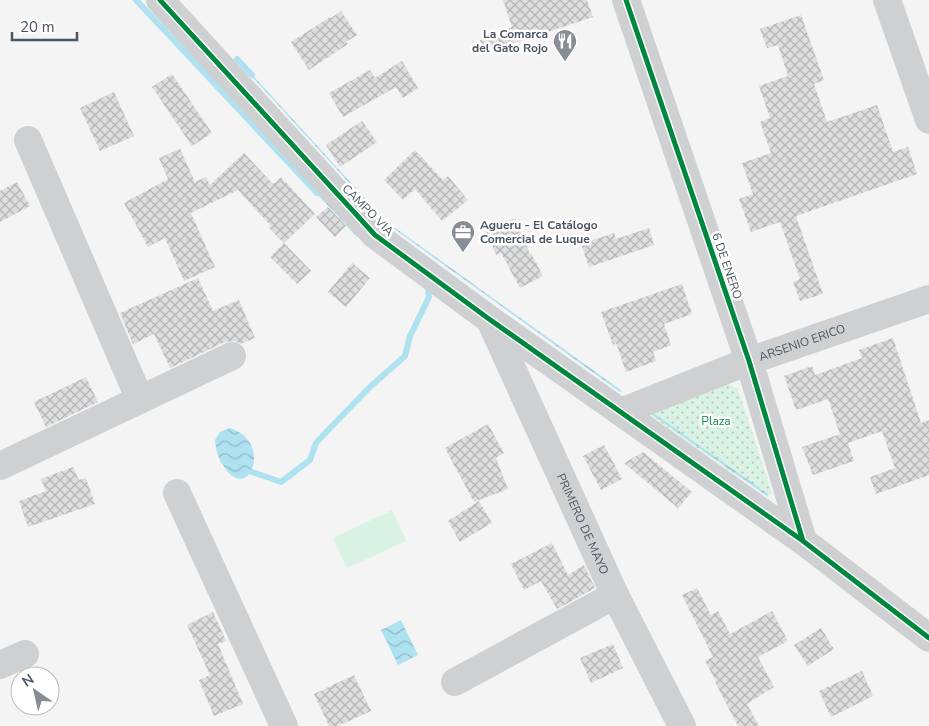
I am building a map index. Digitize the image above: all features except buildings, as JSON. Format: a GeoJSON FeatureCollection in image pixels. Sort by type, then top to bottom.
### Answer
{"type":"FeatureCollection","features":[{"type":"Feature","properties":{"kind":"street","name":"CAMPO VIA"},"geometry":{"type":"LineString","coordinates":[[160,0],[375,235],[489,319],[803,541],[928,639]]}},
{"type":"Feature","properties":{"kind":"street","name":"6 DE ENERO"},"geometry":{"type":"LineString","coordinates":[[626,0],[749,360],[803,541]]}},
{"type":"Feature","properties":{"kind":"street"},"geometry":{"type":"LineString","coordinates":[[888,0],[929,120]]}},
{"type":"Feature","properties":{"kind":"street"},"geometry":{"type":"LineString","coordinates":[[28,140],[140,400]]}},
{"type":"Feature","properties":{"kind":"street","name":"ARSENIO ERICO"},"geometry":{"type":"LineString","coordinates":[[621,412],[749,360],[929,299]]}},
{"type":"Feature","properties":{"kind":"street","name":"PRIMERO DE MAYO"},"geometry":{"type":"LineString","coordinates":[[489,319],[615,595],[682,726]]}},
{"type":"Feature","properties":{"kind":"street"},"geometry":{"type":"LineString","coordinates":[[0,466],[232,356]]}},
{"type":"Feature","properties":{"kind":"street"},"geometry":{"type":"LineString","coordinates":[[176,493],[284,726]]}},
{"type":"Feature","properties":{"kind":"street"},"geometry":{"type":"LineString","coordinates":[[455,682],[615,595]]}},
{"type":"Feature","properties":{"kind":"street"},"geometry":{"type":"LineString","coordinates":[[0,665],[25,654]]}},
{"type":"Feature","properties":{"kind":"green space","name":"Plaza"},"geometry":{"type":"Polygon","coordinates":[[[729,384],[738,389],[772,493],[768,497],[651,416],[654,409],[729,384]]]}},
{"type":"Feature","properties":{"kind":"green space"},"geometry":{"type":"Polygon","coordinates":[[[392,510],[406,541],[347,568],[333,538],[392,510]]]}},
{"type":"Feature","properties":{"kind":"water"},"geometry":{"type":"Polygon","coordinates":[[[137,0],[359,235],[357,237],[137,0]]]}},
{"type":"Feature","properties":{"kind":"water"},"geometry":{"type":"Polygon","coordinates":[[[246,70],[385,220],[384,221],[246,70]]]}},
{"type":"Feature","properties":{"kind":"water"},"geometry":{"type":"Polygon","coordinates":[[[387,222],[622,391],[620,392],[387,222]]]}},
{"type":"Feature","properties":{"kind":"water"},"geometry":{"type":"Polygon","coordinates":[[[652,412],[768,494],[767,496],[650,413],[652,412]]]}},
{"type":"Feature","properties":{"kind":"water"},"geometry":{"type":"Polygon","coordinates":[[[230,428],[243,435],[251,445],[254,456],[253,466],[249,474],[242,478],[234,477],[225,468],[217,451],[215,440],[220,432],[230,428]]]}},
{"type":"Feature","properties":{"kind":"water"},"geometry":{"type":"Polygon","coordinates":[[[401,620],[418,655],[398,665],[381,630],[401,620]]]}},
{"type":"Feature","properties":{"kind":"waterway"},"geometry":{"type":"LineString","coordinates":[[136,0],[317,193]]}},
{"type":"Feature","properties":{"kind":"waterway"},"geometry":{"type":"LineString","coordinates":[[237,59],[252,75]]}},
{"type":"Feature","properties":{"kind":"waterway"},"geometry":{"type":"LineString","coordinates":[[252,472],[281,482],[310,460],[316,443],[371,386],[405,356],[410,336],[429,297],[428,291]]}},
{"type":"Feature","properties":{"kind":"cycle path"},"geometry":{"type":"LineString","coordinates":[[160,0],[375,235],[489,319],[803,541],[929,638]]}},
{"type":"Feature","properties":{"kind":"cycle path"},"geometry":{"type":"LineString","coordinates":[[626,0],[749,361],[803,541]]}},
{"type":"Feature","properties":{"kind":"place","name":"La Comarca del Gato Rojo"},"geometry":{"type":"Point","coordinates":[565,62]}},
{"type":"Feature","properties":{"kind":"place","name":"Agueru - El Catálogo Comercial de Luque"},"geometry":{"type":"Point","coordinates":[463,253]}}]}
